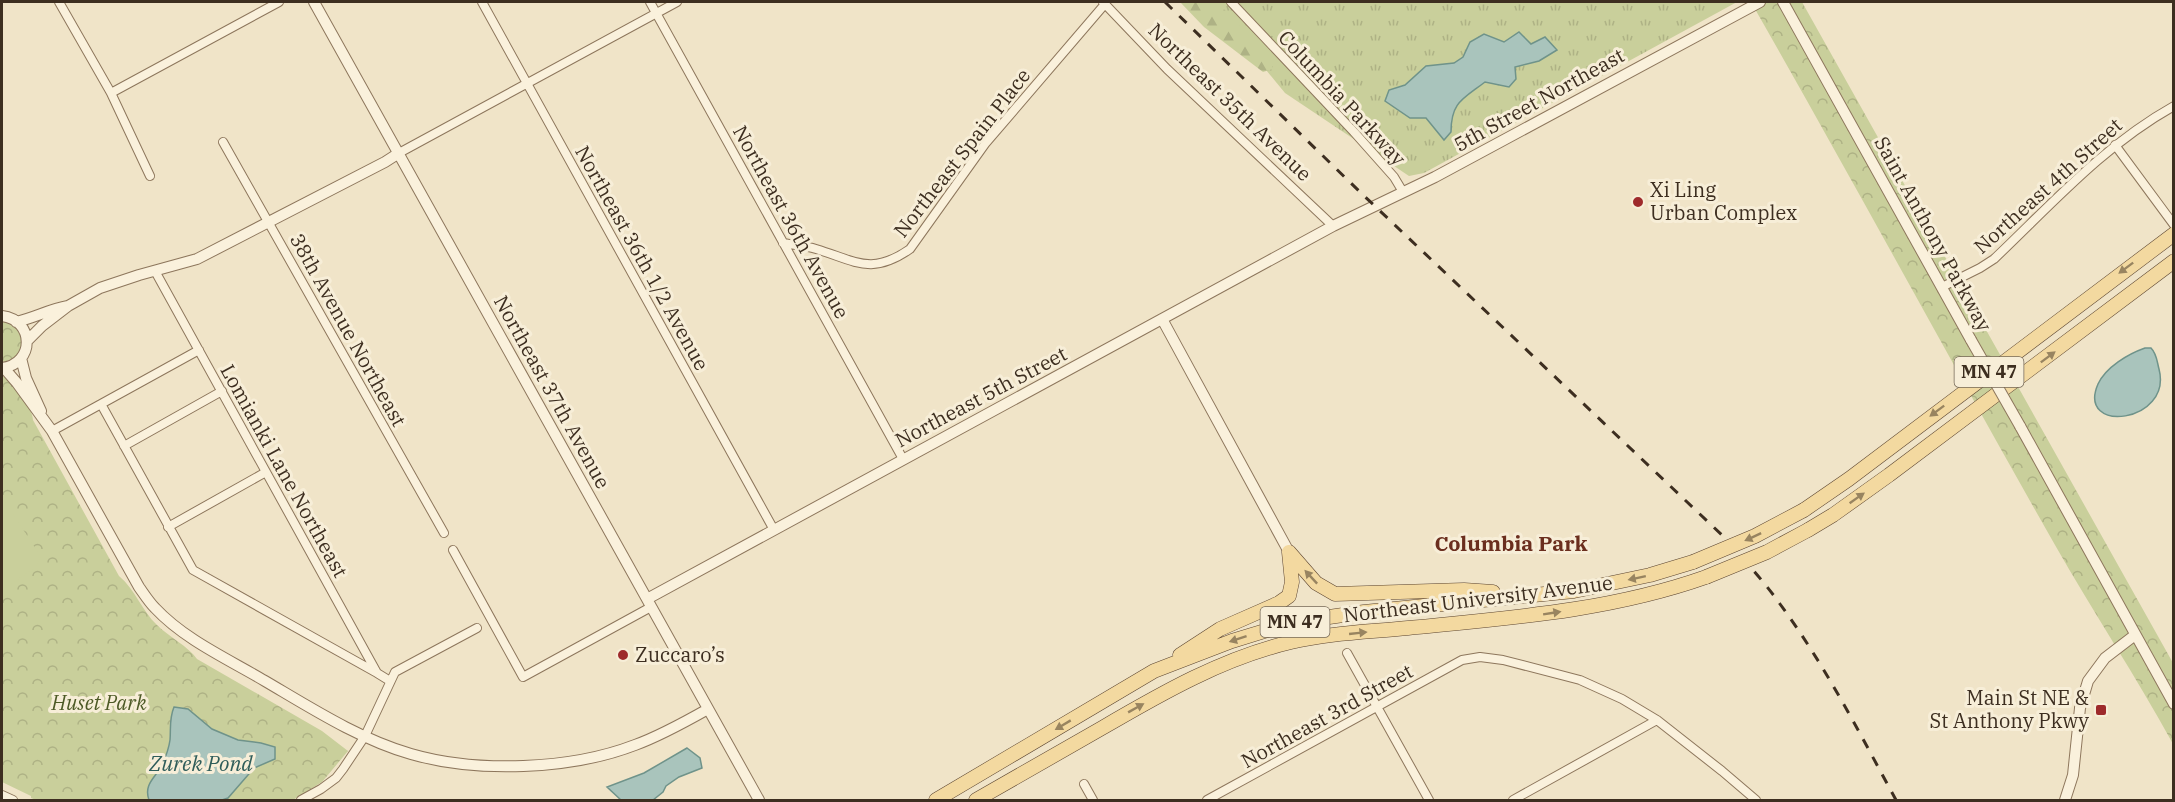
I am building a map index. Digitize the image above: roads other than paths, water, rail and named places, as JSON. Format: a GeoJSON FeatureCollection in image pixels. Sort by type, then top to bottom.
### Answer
{"type":"FeatureCollection","features":[{"type":"Feature","properties":{"kind":"main road","name":"Northeast University Avenue"},"geometry":{"type":"LineString","coordinates":[[936,801],[1154,671],[1232,641],[1294,622],[1364,612],[1574,591],[1650,575],[1693,562],[1755,536],[1804,510],[1849,479],[2174,234]]}},
{"type":"Feature","properties":{"kind":"main road","name":"Northeast University Avenue"},"geometry":{"type":"LineString","coordinates":[[976,801],[1180,684],[1253,652],[1293,641],[1526,617],[1610,604],[1656,594],[1706,578],[1767,552],[1833,515],[1889,475],[2174,261]]}},
{"type":"Feature","properties":{"kind":"main road"},"geometry":{"type":"LineString","coordinates":[[1289,552],[1316,583],[1335,594],[1464,590],[1531,595]]}},
{"type":"Feature","properties":{"kind":"main road"},"geometry":{"type":"LineString","coordinates":[[1154,671],[1220,629],[1279,603],[1289,596],[1292,582],[1289,552]]}},
{"type":"Feature","properties":{"kind":"street"},"geometry":{"type":"LineString","coordinates":[[59,2],[111,93],[150,176]]}},
{"type":"Feature","properties":{"kind":"street"},"geometry":{"type":"LineString","coordinates":[[111,93],[279,2]]}},
{"type":"Feature","properties":{"kind":"street","name":"Northeast 37th Avenue"},"geometry":{"type":"LineString","coordinates":[[315,2],[759,801]]}},
{"type":"Feature","properties":{"kind":"street","name":"Northeast 36th 1/2 Avenue"},"geometry":{"type":"LineString","coordinates":[[482,2],[774,530]]}},
{"type":"Feature","properties":{"kind":"street","name":"Northeast 36th Avenue"},"geometry":{"type":"LineString","coordinates":[[650,2],[903,459]]}},
{"type":"Feature","properties":{"kind":"street"},"geometry":{"type":"LineString","coordinates":[[677,2],[269,223],[196,259],[100,288],[68,306],[42,326],[27,341],[21,358],[11,366],[3,368],[52,431],[139,587],[155,608],[176,627],[198,641],[322,714],[365,736],[409,754],[441,762],[476,766],[526,766],[586,758],[634,746],[708,709]]}},
{"type":"Feature","properties":{"kind":"street","name":"Columbia Parkway"},"geometry":{"type":"LineString","coordinates":[[1231,2],[1354,132],[1394,177],[1403,192]]}},
{"type":"Feature","properties":{"kind":"street","name":"5th Street Northeast"},"geometry":{"type":"LineString","coordinates":[[1333,226],[1434,177],[1760,2]]}},
{"type":"Feature","properties":{"kind":"street","name":"Saint Anthony Parkway"},"geometry":{"type":"LineString","coordinates":[[1783,2],[2174,704]]}},
{"type":"Feature","properties":{"kind":"street","name":"Northeast 35th Avenue"},"geometry":{"type":"LineString","coordinates":[[1104,3],[1167,69],[1333,226]]}},
{"type":"Feature","properties":{"kind":"street","name":"Northeast Spain Place"},"geometry":{"type":"LineString","coordinates":[[783,243],[815,249],[858,264],[879,264],[894,260],[910,249],[986,144],[1104,3]]}},
{"type":"Feature","properties":{"kind":"street","name":"Northeast 4th Street"},"geometry":{"type":"LineString","coordinates":[[1942,287],[1994,259],[2090,166],[2145,123],[2174,106]]}},
{"type":"Feature","properties":{"kind":"street","name":"38th Avenue Northeast"},"geometry":{"type":"LineString","coordinates":[[223,142],[444,534]]}},
{"type":"Feature","properties":{"kind":"street"},"geometry":{"type":"LineString","coordinates":[[2115,145],[2174,225]]}},
{"type":"Feature","properties":{"kind":"street","name":"Northeast 5th Street"},"geometry":{"type":"LineString","coordinates":[[649,603],[774,530],[1333,226]]}},
{"type":"Feature","properties":{"kind":"street","name":"Lomianki Lane Northeast"},"geometry":{"type":"LineString","coordinates":[[155,271],[377,674]]}},
{"type":"Feature","properties":{"kind":"street"},"geometry":{"type":"LineString","coordinates":[[16,322],[68,306]]}},
{"type":"Feature","properties":{"kind":"street"},"geometry":{"type":"LineString","coordinates":[[2,316],[16,322],[25,332],[27,341]]}},
{"type":"Feature","properties":{"kind":"street"},"geometry":{"type":"LineString","coordinates":[[1162,319],[1289,552]]}},
{"type":"Feature","properties":{"kind":"street"},"geometry":{"type":"LineString","coordinates":[[52,431],[199,350]]}},
{"type":"Feature","properties":{"kind":"street"},"geometry":{"type":"LineString","coordinates":[[21,358],[26,378],[38,401],[44,420]]}},
{"type":"Feature","properties":{"kind":"street"},"geometry":{"type":"LineString","coordinates":[[124,446],[222,391]]}},
{"type":"Feature","properties":{"kind":"street"},"geometry":{"type":"LineString","coordinates":[[100,404],[193,570],[390,681]]}},
{"type":"Feature","properties":{"kind":"street"},"geometry":{"type":"LineString","coordinates":[[168,527],[266,472]]}},
{"type":"Feature","properties":{"kind":"street"},"geometry":{"type":"LineString","coordinates":[[453,550],[523,677],[649,603]]}},
{"type":"Feature","properties":{"kind":"street"},"geometry":{"type":"LineString","coordinates":[[300,801],[336,778],[365,736],[395,672],[477,628]]}},
{"type":"Feature","properties":{"kind":"street"},"geometry":{"type":"LineString","coordinates":[[2065,801],[2073,775],[2080,708],[2088,681],[2105,658],[2135,635]]}},
{"type":"Feature","properties":{"kind":"street"},"geometry":{"type":"LineString","coordinates":[[1347,653],[1429,801]]}},
{"type":"Feature","properties":{"kind":"street","name":"Northeast 3rd Street"},"geometry":{"type":"LineString","coordinates":[[1207,801],[1462,660],[1480,657],[1503,660],[1580,680],[1622,699],[1657,720]]}},
{"type":"Feature","properties":{"kind":"street"},"geometry":{"type":"LineString","coordinates":[[1514,801],[1657,720],[1756,801]]}},
{"type":"Feature","properties":{"kind":"street"},"geometry":{"type":"LineString","coordinates":[[1084,784],[1093,801]]}},
{"type":"Feature","properties":{"kind":"street"},"geometry":{"type":"LineString","coordinates":[[2,795],[13,801]]}},
{"type":"Feature","properties":{"kind":"water"},"geometry":{"type":"Polygon","coordinates":[[[1519,32],[1531,44],[1545,37],[1557,50],[1539,61],[1515,67],[1516,79],[1509,87],[1485,82],[1465,97],[1456,107],[1451,132],[1444,140],[1426,118],[1410,118],[1385,101],[1389,90],[1405,85],[1426,66],[1454,63],[1463,57],[1470,42],[1484,34],[1504,42],[1519,32]]]}},
{"type":"Feature","properties":{"kind":"water"},"geometry":{"type":"Polygon","coordinates":[[[2145,348],[2153,350],[2159,369],[2159,387],[2152,401],[2140,411],[2125,416],[2111,416],[2100,411],[2095,400],[2098,384],[2106,372],[2118,362],[2145,348]]]}},
{"type":"Feature","properties":{"kind":"water","name":"Zurek Pond"},"geometry":{"type":"Polygon","coordinates":[[[174,707],[188,709],[212,729],[238,740],[275,747],[275,759],[254,768],[228,798],[222,800],[149,800],[149,785],[168,749],[174,707]]]}},
{"type":"Feature","properties":{"kind":"water"},"geometry":{"type":"Polygon","coordinates":[[[687,748],[700,758],[702,768],[679,777],[666,786],[663,792],[653,800],[621,800],[607,787],[644,773],[687,748]]]}},
{"type":"Feature","properties":{"kind":"railway"},"geometry":{"type":"LineString","coordinates":[[1165,2],[1360,192],[1724,537],[1760,578],[1812,651],[1896,800]]}},
{"type":"Feature","properties":{"kind":"place","name":"Xi Ling Urban Complex"},"geometry":{"type":"Point","coordinates":[1638,202]}},
{"type":"Feature","properties":{"kind":"place","name":"Zuccaro’s"},"geometry":{"type":"Point","coordinates":[623,655]}},
{"type":"Feature","properties":{"kind":"place","name":"Main St NE & St Anthony Pkwy"},"geometry":{"type":"Point","coordinates":[2101,710]}},
{"type":"Feature","properties":{"kind":"district","name":"Columbia Park"},"geometry":{"type":"Point","coordinates":[1511,544]}},
{"type":"Feature","properties":{"kind":"park label","name":"Huset Park"},"geometry":{"type":"Point","coordinates":[99,703]}}]}
